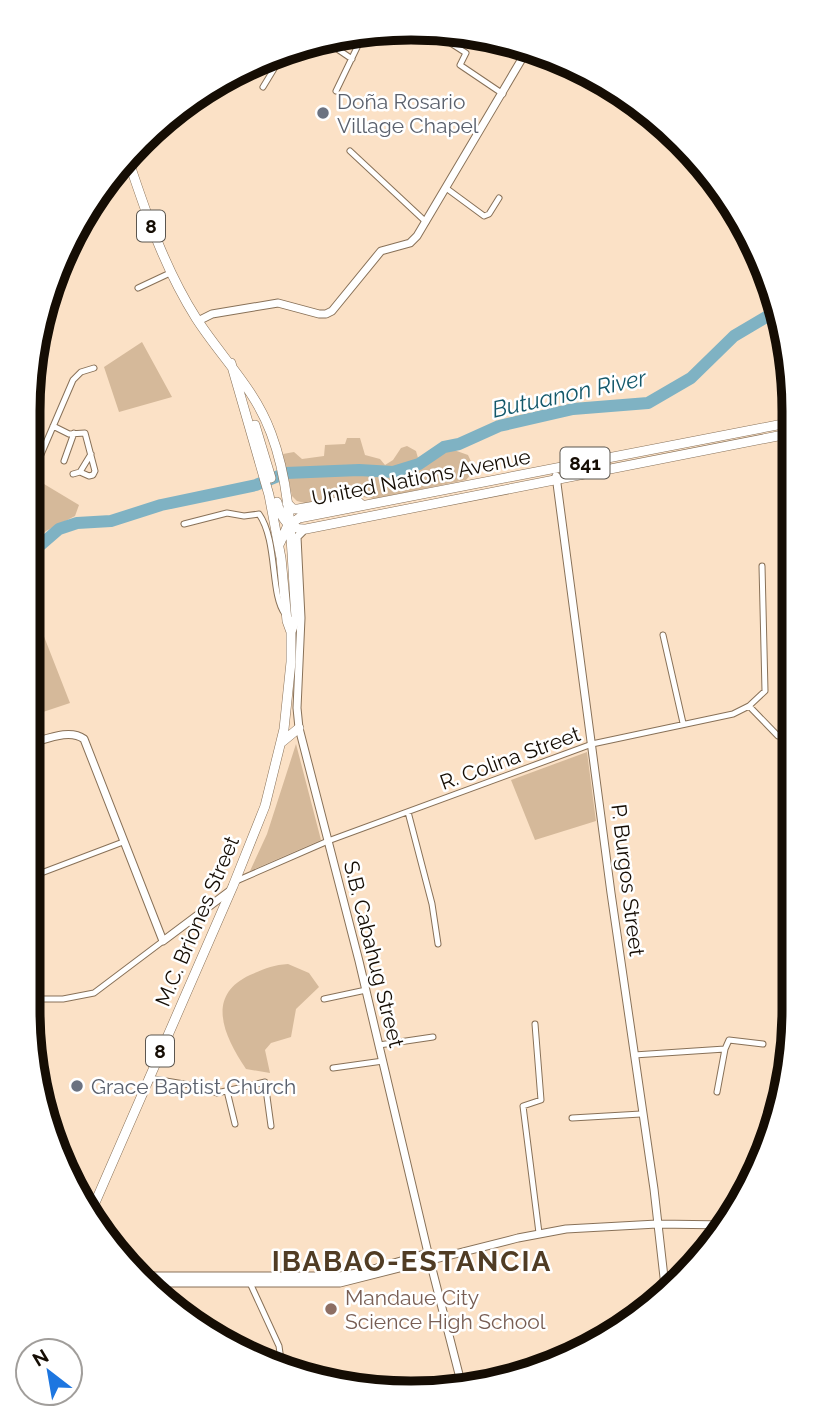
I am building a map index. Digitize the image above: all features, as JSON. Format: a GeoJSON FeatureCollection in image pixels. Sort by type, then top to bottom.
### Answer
{"type":"FeatureCollection","features":[{"type":"Feature","properties":{"kind":"main road","name":"8"},"geometry":{"type":"LineString","coordinates":[[131,168],[170,273],[198,321],[231,363],[264,418],[278,456],[287,503]]}},
{"type":"Feature","properties":{"kind":"main road","name":"8"},"geometry":{"type":"LineString","coordinates":[[231,363],[237,389],[254,422],[272,495],[280,548]]}},
{"type":"Feature","properties":{"kind":"main road","name":"United Nations Avenue"},"geometry":{"type":"LineString","coordinates":[[280,548],[288,525],[299,519],[782,424]]}},
{"type":"Feature","properties":{"kind":"main road","name":"United Nations Avenue"},"geometry":{"type":"LineString","coordinates":[[306,529],[782,435]]}},
{"type":"Feature","properties":{"kind":"main road"},"geometry":{"type":"LineString","coordinates":[[272,495],[288,525],[306,529]]}},
{"type":"Feature","properties":{"kind":"main road"},"geometry":{"type":"LineString","coordinates":[[287,503],[295,509],[338,502],[376,503]]}},
{"type":"Feature","properties":{"kind":"main road","name":"M.C. Briones Street"},"geometry":{"type":"LineString","coordinates":[[287,503],[296,617],[291,632]]}},
{"type":"Feature","properties":{"kind":"main road","name":"M.C. Briones Street"},"geometry":{"type":"LineString","coordinates":[[95,1203],[233,886],[265,806],[282,743],[291,671],[291,632],[280,548]]}},
{"type":"Feature","properties":{"kind":"main road"},"geometry":{"type":"LineString","coordinates":[[282,743],[299,728]]}},
{"type":"Feature","properties":{"kind":"street"},"geometry":{"type":"LineString","coordinates":[[448,42],[466,54],[460,65],[503,94]]}},
{"type":"Feature","properties":{"kind":"street"},"geometry":{"type":"LineString","coordinates":[[336,91],[359,44]]}},
{"type":"Feature","properties":{"kind":"street"},"geometry":{"type":"LineString","coordinates":[[336,48],[352,59]]}},
{"type":"Feature","properties":{"kind":"street"},"geometry":{"type":"LineString","coordinates":[[198,321],[212,314],[278,303],[311,313],[326,314],[332,311],[381,251],[414,240],[523,58]]}},
{"type":"Feature","properties":{"kind":"street"},"geometry":{"type":"LineString","coordinates":[[263,87],[276,66]]}},
{"type":"Feature","properties":{"kind":"street"},"geometry":{"type":"LineString","coordinates":[[351,151],[426,222]]}},
{"type":"Feature","properties":{"kind":"street"},"geometry":{"type":"LineString","coordinates":[[446,188],[484,216],[489,214],[499,198]]}},
{"type":"Feature","properties":{"kind":"street"},"geometry":{"type":"LineString","coordinates":[[138,288],[170,273]]}},
{"type":"Feature","properties":{"kind":"street"},"geometry":{"type":"LineString","coordinates":[[40,457],[73,380],[81,372],[94,368]]}},
{"type":"Feature","properties":{"kind":"street"},"geometry":{"type":"LineString","coordinates":[[53,426],[69,434],[85,433],[95,465],[93,475],[80,472],[73,474]]}},
{"type":"Feature","properties":{"kind":"street"},"geometry":{"type":"LineString","coordinates":[[64,461],[74,433]]}},
{"type":"Feature","properties":{"kind":"street"},"geometry":{"type":"LineString","coordinates":[[80,472],[91,454]]}},
{"type":"Feature","properties":{"kind":"street","name":"P. Burgos Street"},"geometry":{"type":"LineString","coordinates":[[555,469],[641,1114],[654,1189],[664,1280]]}},
{"type":"Feature","properties":{"kind":"street"},"geometry":{"type":"LineString","coordinates":[[184,524],[227,513],[244,516],[259,514],[273,554],[279,605],[287,617]]}},
{"type":"Feature","properties":{"kind":"street","name":"S.B. Cabahug Street"},"geometry":{"type":"LineString","coordinates":[[306,529],[297,537],[301,618],[297,708],[299,728],[460,1378]]}},
{"type":"Feature","properties":{"kind":"street"},"geometry":{"type":"LineString","coordinates":[[762,566],[765,691],[749,706],[778,736],[782,736]]}},
{"type":"Feature","properties":{"kind":"street"},"geometry":{"type":"LineString","coordinates":[[663,635],[682,723]]}},
{"type":"Feature","properties":{"kind":"street","name":"R. Colina Street"},"geometry":{"type":"LineString","coordinates":[[233,886],[328,841],[592,744],[682,723],[726,716],[749,706]]}},
{"type":"Feature","properties":{"kind":"street"},"geometry":{"type":"LineString","coordinates":[[40,741],[69,734],[83,738],[163,941]]}},
{"type":"Feature","properties":{"kind":"street"},"geometry":{"type":"LineString","coordinates":[[408,812],[432,904],[438,944]]}},
{"type":"Feature","properties":{"kind":"street"},"geometry":{"type":"LineString","coordinates":[[40,874],[123,842]]}},
{"type":"Feature","properties":{"kind":"street"},"geometry":{"type":"LineString","coordinates":[[40,999],[63,999],[94,993],[233,886]]}},
{"type":"Feature","properties":{"kind":"street"},"geometry":{"type":"LineString","coordinates":[[324,999],[366,990]]}},
{"type":"Feature","properties":{"kind":"street"},"geometry":{"type":"LineString","coordinates":[[535,1024],[541,1100],[523,1106],[539,1233]]}},
{"type":"Feature","properties":{"kind":"street"},"geometry":{"type":"LineString","coordinates":[[379,1045],[433,1037]]}},
{"type":"Feature","properties":{"kind":"street"},"geometry":{"type":"LineString","coordinates":[[717,1092],[729,1041],[764,1044]]}},
{"type":"Feature","properties":{"kind":"street"},"geometry":{"type":"LineString","coordinates":[[634,1055],[725,1049]]}},
{"type":"Feature","properties":{"kind":"street"},"geometry":{"type":"LineString","coordinates":[[332,1068],[383,1061]]}},
{"type":"Feature","properties":{"kind":"street"},"geometry":{"type":"LineString","coordinates":[[148,1078],[202,1087],[217,1093],[265,1082],[271,1126]]}},
{"type":"Feature","properties":{"kind":"street"},"geometry":{"type":"LineString","coordinates":[[228,1091],[235,1124]]}},
{"type":"Feature","properties":{"kind":"street"},"geometry":{"type":"LineString","coordinates":[[572,1118],[641,1114]]}},
{"type":"Feature","properties":{"kind":"street"},"geometry":{"type":"LineString","coordinates":[[154,1277],[250,1283],[363,1275],[429,1257],[566,1229],[657,1224],[713,1225]]}},
{"type":"Feature","properties":{"kind":"street"},"geometry":{"type":"LineString","coordinates":[[160,1282],[281,1280]]}},
{"type":"Feature","properties":{"kind":"street"},"geometry":{"type":"LineString","coordinates":[[250,1283],[279,1346],[281,1357]]}},
{"type":"Feature","properties":{"kind":"shaded area"},"geometry":{"type":"Polygon","coordinates":[[[142,342],[172,397],[119,412],[104,367],[142,342]]]}},
{"type":"Feature","properties":{"kind":"shaded area"},"geometry":{"type":"Polygon","coordinates":[[[347,438],[360,438],[365,455],[380,459],[385,465],[393,460],[401,448],[407,446],[416,451],[418,458],[422,460],[451,449],[468,455],[475,470],[466,480],[374,499],[352,495],[308,504],[297,501],[292,496],[283,454],[294,452],[302,459],[324,456],[325,445],[345,444],[347,438]]]}},
{"type":"Feature","properties":{"kind":"shaded area"},"geometry":{"type":"Polygon","coordinates":[[[40,482],[79,505],[75,516],[40,537],[40,482]]]}},
{"type":"Feature","properties":{"kind":"shaded area"},"geometry":{"type":"Polygon","coordinates":[[[40,626],[70,703],[40,713],[40,626]]]}},
{"type":"Feature","properties":{"kind":"shaded area"},"geometry":{"type":"Polygon","coordinates":[[[296,744],[321,840],[250,871],[267,834],[296,744]]]}},
{"type":"Feature","properties":{"kind":"shaded area"},"geometry":{"type":"Polygon","coordinates":[[[587,752],[596,821],[535,840],[511,780],[587,752]]]}},
{"type":"Feature","properties":{"kind":"shaded area"},"geometry":{"type":"Polygon","coordinates":[[[288,964],[309,973],[319,987],[296,1009],[291,1037],[271,1043],[265,1050],[270,1073],[246,1069],[226,1030],[223,1005],[227,994],[250,975],[288,964]]]}},
{"type":"Feature","properties":{"kind":"waterway","name":"Butuanon River"},"geometry":{"type":"LineString","coordinates":[[40,545],[59,529],[77,523],[111,521],[161,505],[256,485],[286,473],[359,470],[393,472],[419,464],[444,447],[459,444],[499,426],[573,409],[648,403],[691,378],[734,336],[769,315]]}},
{"type":"Feature","properties":{"kind":"place","name":"Doña Rosario Village Chapel"},"geometry":{"type":"Point","coordinates":[323,113]}},
{"type":"Feature","properties":{"kind":"place","name":"Grace Baptist Church"},"geometry":{"type":"Point","coordinates":[77,1086]}},
{"type":"Feature","properties":{"kind":"place","name":"Mandaue City Science High School"},"geometry":{"type":"Point","coordinates":[331,1309]}},
{"type":"Feature","properties":{"kind":"district","name":"IBABAO-ESTANCIA"},"geometry":{"type":"Point","coordinates":[412,1261]}}]}
